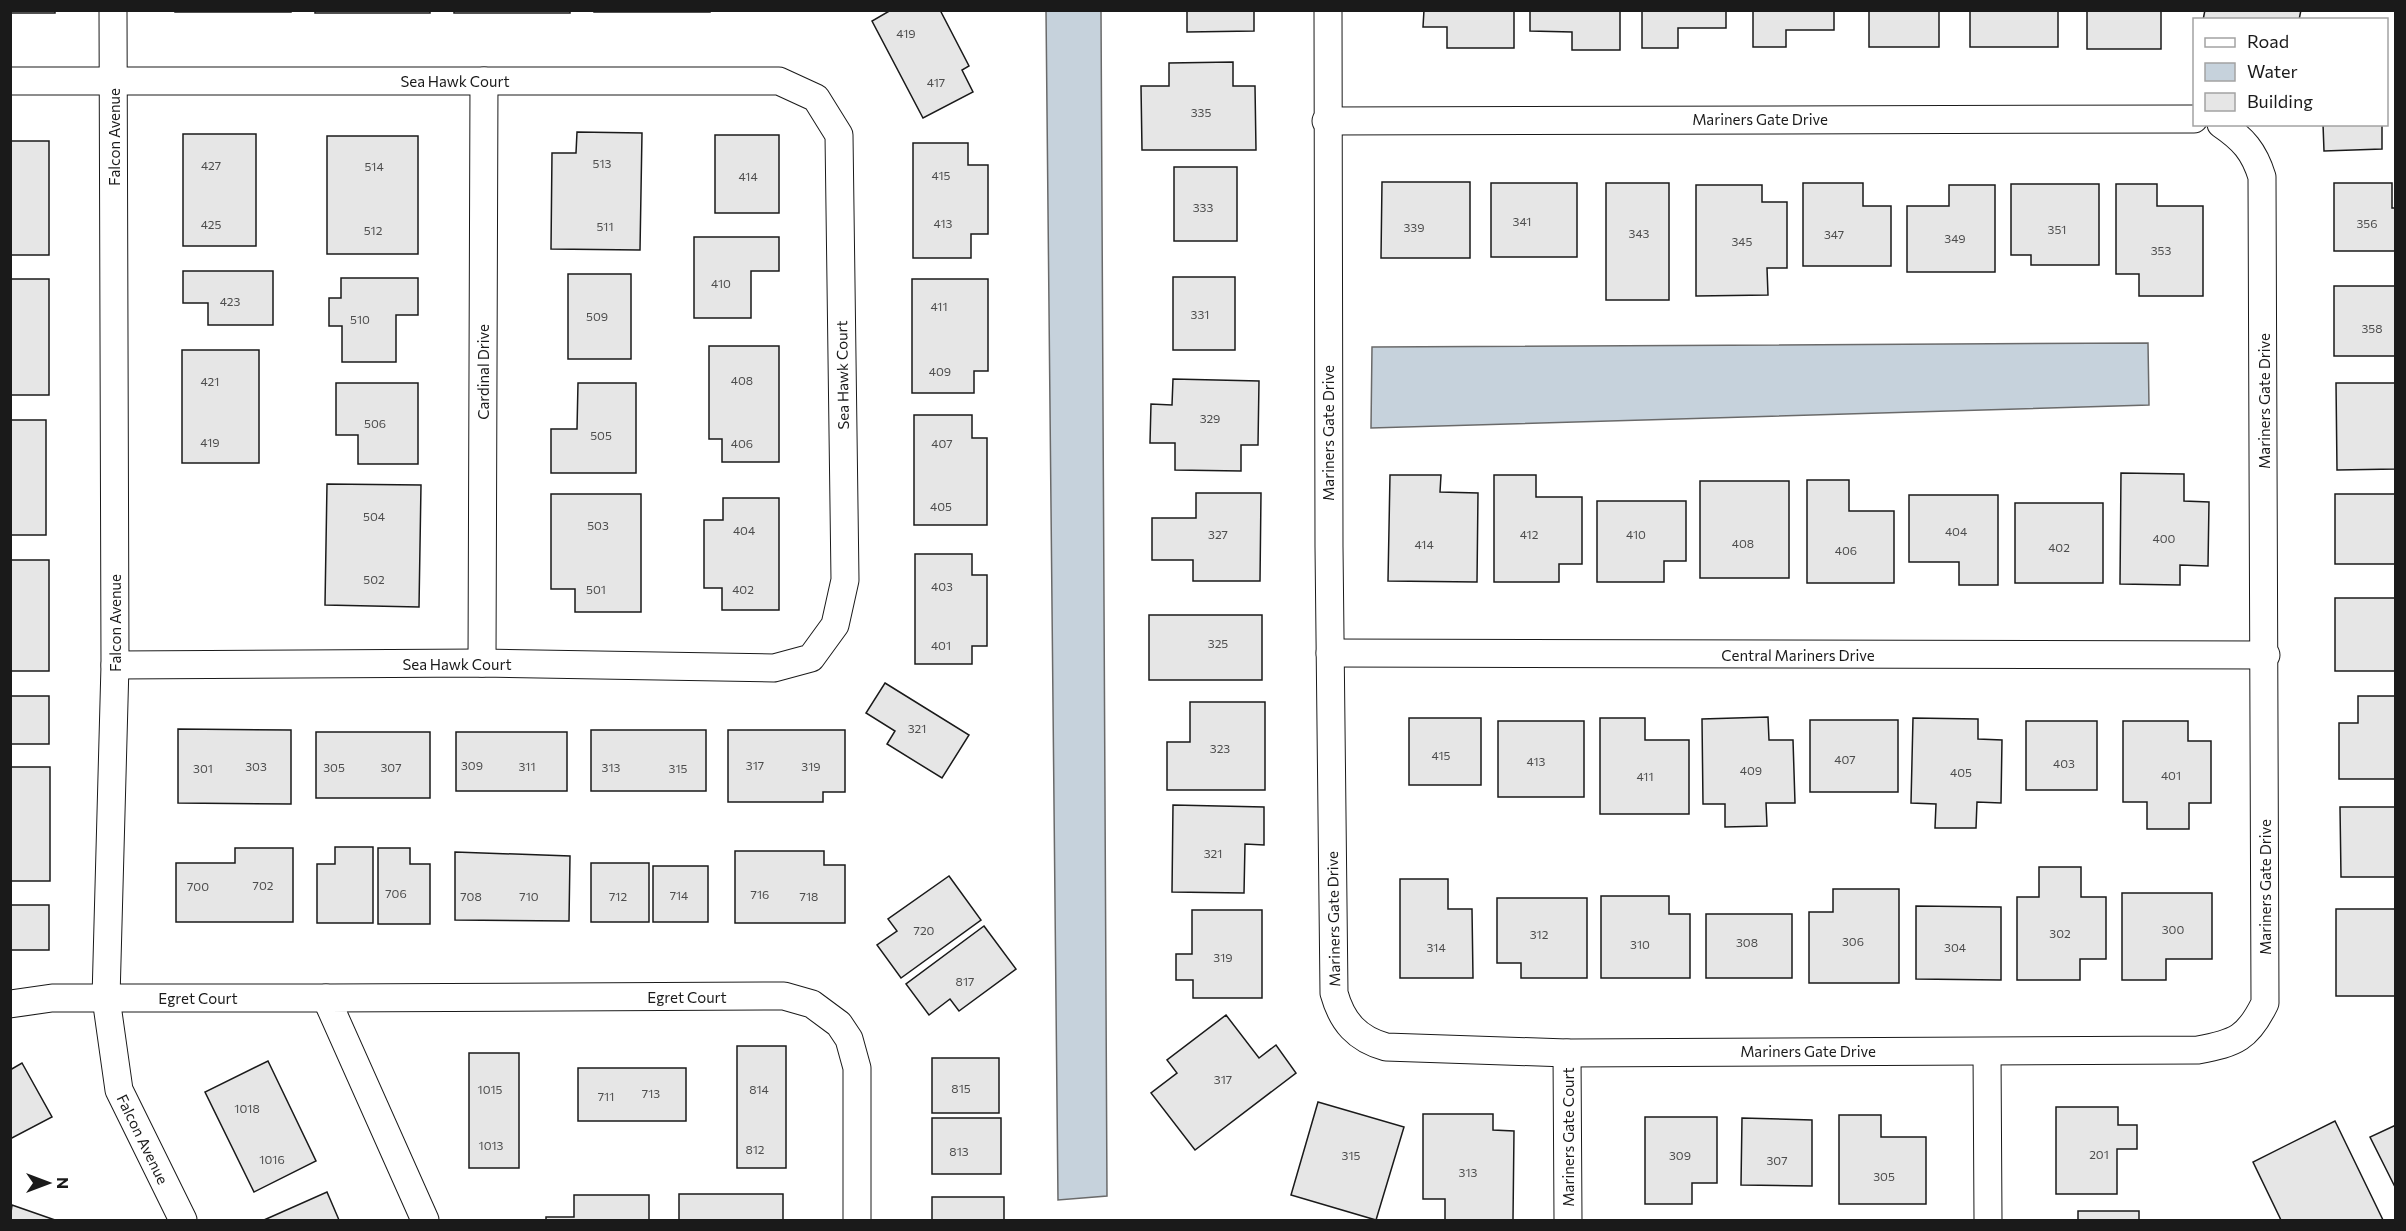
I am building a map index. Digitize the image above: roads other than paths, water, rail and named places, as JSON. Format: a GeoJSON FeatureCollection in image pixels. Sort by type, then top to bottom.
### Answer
{"type":"FeatureCollection","features":[{"type":"Feature","properties":{"kind":"street","name":"Falcon Avenue"},"geometry":{"type":"LineString","coordinates":[[113,10],[115,665],[106,998],[119,1090],[183,1221]]}},
{"type":"Feature","properties":{"kind":"street","name":"Mariners Gate Drive"},"geometry":{"type":"LineString","coordinates":[[1328,10],[1326,121],[1334,993],[1344,1019],[1359,1036],[1386,1047],[1568,1053],[2198,1050],[2224,1045],[2254,1026],[2265,1003],[2266,656],[2262,177],[2258,162],[2241,138],[2224,126]]}},
{"type":"Feature","properties":{"kind":"street","name":"Sea Hawk Court"},"geometry":{"type":"LineString","coordinates":[[10,81],[779,81],[816,98],[839,135],[845,580],[835,625],[811,658],[774,668],[482,663],[115,665]]}},
{"type":"Feature","properties":{"kind":"street","name":"Cardinal Drive"},"geometry":{"type":"LineString","coordinates":[[482,663],[484,81]]}},
{"type":"Feature","properties":{"kind":"street","name":"Mariners Gate Drive"},"geometry":{"type":"LineString","coordinates":[[1326,121],[2193,118]]}},
{"type":"Feature","properties":{"kind":"street","name":"Central Mariners Drive"},"geometry":{"type":"LineString","coordinates":[[1330,653],[2266,656]]}},
{"type":"Feature","properties":{"kind":"street","name":"Egret Court"},"geometry":{"type":"LineString","coordinates":[[10,1004],[52,998],[784,996],[812,1004],[839,1024],[849,1039],[857,1068],[857,1221]]}},
{"type":"Feature","properties":{"kind":"street"},"geometry":{"type":"LineString","coordinates":[[326,998],[425,1221]]}},
{"type":"Feature","properties":{"kind":"street"},"geometry":{"type":"LineString","coordinates":[[1987,1052],[1988,1221]]}},
{"type":"Feature","properties":{"kind":"street","name":"Mariners Gate Court"},"geometry":{"type":"LineString","coordinates":[[1568,1053],[1569,1221]]}},
{"type":"Feature","properties":{"kind":"water"},"geometry":{"type":"Polygon","coordinates":[[[1046,11],[1101,11],[1107,1196],[1058,1200],[1046,11]]]}},
{"type":"Feature","properties":{"kind":"water"},"geometry":{"type":"Polygon","coordinates":[[[2148,343],[2149,405],[1371,428],[1372,347],[2148,343]]]}}]}
